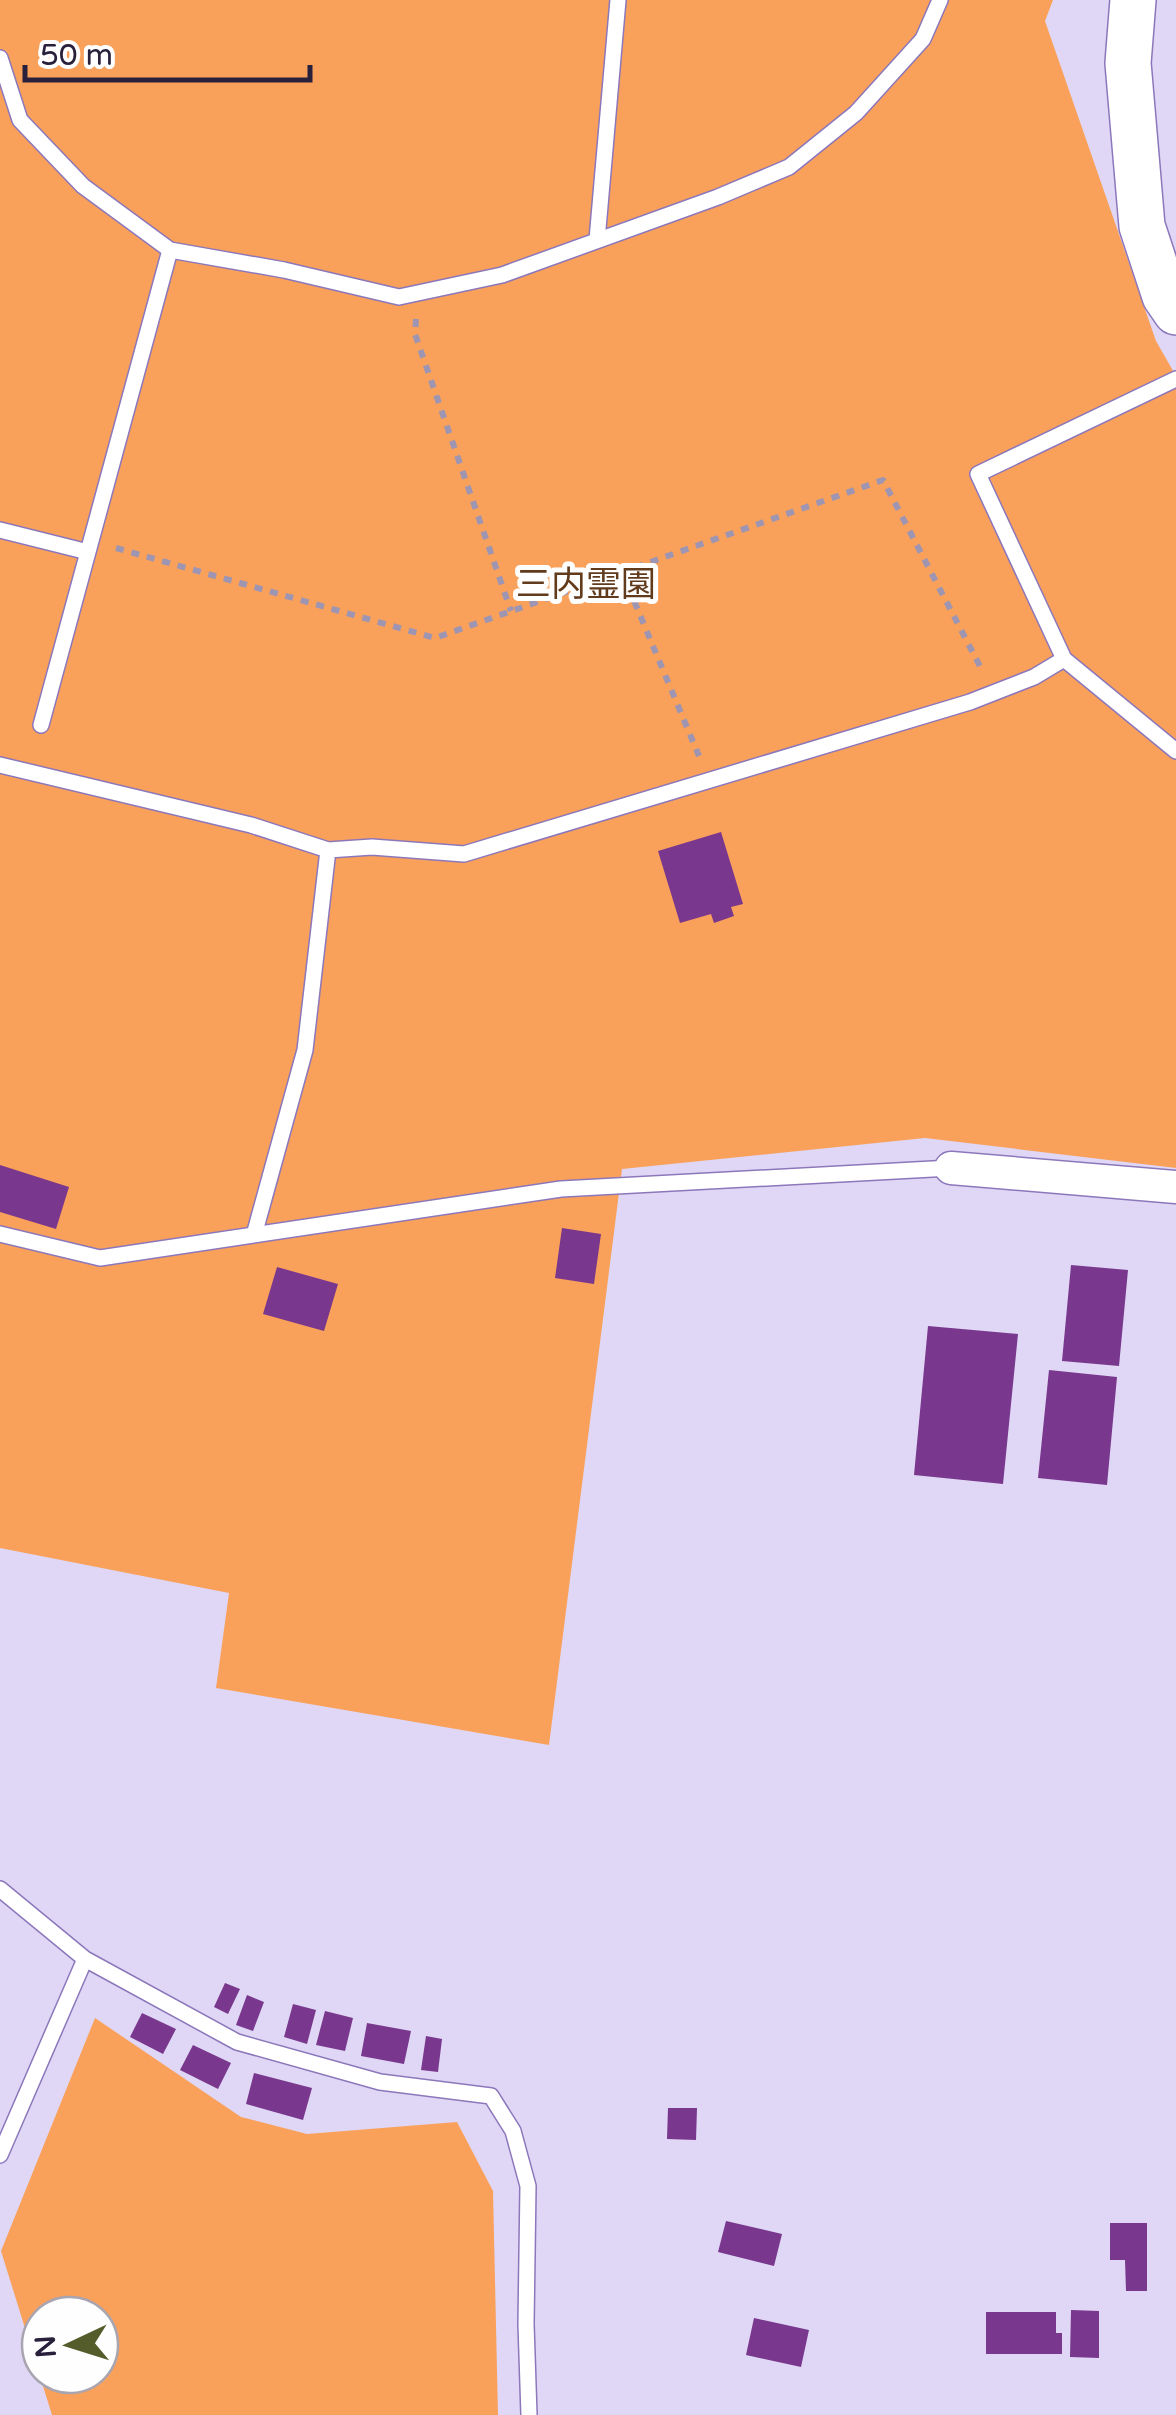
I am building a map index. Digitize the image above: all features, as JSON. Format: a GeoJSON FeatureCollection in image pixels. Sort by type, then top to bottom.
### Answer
{"type":"FeatureCollection","features":[{"type":"Feature","properties":{"kind":"street"},"geometry":{"type":"LineString","coordinates":[[1133,0],[1128,63],[1142,226],[1166,296],[1176,312]]}},
{"type":"Feature","properties":{"kind":"street"},"geometry":{"type":"LineString","coordinates":[[951,1168],[1176,1188]]}},
{"type":"Feature","properties":{"kind":"lane"},"geometry":{"type":"LineString","coordinates":[[596,240],[618,0]]}},
{"type":"Feature","properties":{"kind":"lane"},"geometry":{"type":"LineString","coordinates":[[0,58],[20,120],[83,186],[170,250],[284,270],[398,298],[502,275],[718,197],[789,167],[856,114],[922,39],[940,0]]}},
{"type":"Feature","properties":{"kind":"lane"},"geometry":{"type":"LineString","coordinates":[[42,725],[170,250]]}},
{"type":"Feature","properties":{"kind":"lane"},"geometry":{"type":"LineString","coordinates":[[1176,379],[978,474],[1064,659],[1176,751]]}},
{"type":"Feature","properties":{"kind":"lane"},"geometry":{"type":"LineString","coordinates":[[0,530],[90,547]]}},
{"type":"Feature","properties":{"kind":"lane"},"geometry":{"type":"LineString","coordinates":[[0,765],[251,826],[328,850],[372,847],[464,854],[994,693],[1034,678],[1064,659]]}},
{"type":"Feature","properties":{"kind":"lane"},"geometry":{"type":"LineString","coordinates":[[254,1235],[305,1050],[328,850]]}},
{"type":"Feature","properties":{"kind":"lane"},"geometry":{"type":"LineString","coordinates":[[0,1234],[100,1258],[561,1189],[951,1168]]}},
{"type":"Feature","properties":{"kind":"lane"},"geometry":{"type":"LineString","coordinates":[[0,1889],[84,1959],[237,2042],[380,2082],[491,2096],[513,2132],[528,2186],[528,2415]]}},
{"type":"Feature","properties":{"kind":"lane"},"geometry":{"type":"LineString","coordinates":[[0,2155],[84,1959]]}},
{"type":"Feature","properties":{"kind":"path"},"geometry":{"type":"LineString","coordinates":[[417,294],[415,334],[511,612]]}},
{"type":"Feature","properties":{"kind":"path"},"geometry":{"type":"LineString","coordinates":[[90,547],[435,638],[882,480],[994,693]]}},
{"type":"Feature","properties":{"kind":"path"},"geometry":{"type":"LineString","coordinates":[[622,572],[709,780]]}},
{"type":"Feature","properties":{"kind":"green space","name":"三内霊園"},"geometry":{"type":"Polygon","coordinates":[[[0,0],[1053,0],[1045,21],[1156,341],[1176,376],[1176,1168],[925,1138],[622,1169],[549,1745],[216,1688],[229,1593],[0,1548],[0,0]]]}},
{"type":"Feature","properties":{"kind":"green space"},"geometry":{"type":"Polygon","coordinates":[[[95,2018],[241,2117],[307,2134],[457,2122],[493,2191],[498,2415],[52,2415],[46,2395],[120,2395],[120,2295],[20,2295],[20,2312],[1,2251],[95,2018]]]}},
{"type":"Feature","properties":{"kind":"building"},"geometry":{"type":"Polygon","coordinates":[[[721,832],[743,904],[731,907],[734,916],[714,923],[711,914],[680,923],[658,851],[721,832]]]}},
{"type":"Feature","properties":{"kind":"building"},"geometry":{"type":"Polygon","coordinates":[[[0,1165],[69,1187],[56,1229],[0,1212],[0,1165]]]}},
{"type":"Feature","properties":{"kind":"building"},"geometry":{"type":"Polygon","coordinates":[[[562,1228],[601,1234],[594,1284],[555,1278],[562,1228]]]}},
{"type":"Feature","properties":{"kind":"building"},"geometry":{"type":"Polygon","coordinates":[[[1071,1265],[1128,1270],[1119,1366],[1062,1361],[1071,1265]]]}},
{"type":"Feature","properties":{"kind":"building"},"geometry":{"type":"Polygon","coordinates":[[[277,1267],[338,1284],[324,1331],[263,1314],[277,1267]]]}},
{"type":"Feature","properties":{"kind":"building"},"geometry":{"type":"Polygon","coordinates":[[[928,1326],[1018,1334],[1003,1484],[914,1475],[928,1326]]]}},
{"type":"Feature","properties":{"kind":"building"},"geometry":{"type":"Polygon","coordinates":[[[1049,1370],[1117,1377],[1107,1485],[1038,1478],[1049,1370]]]}},
{"type":"Feature","properties":{"kind":"building"},"geometry":{"type":"Polygon","coordinates":[[[225,1983],[240,1989],[228,2014],[214,2007],[225,1983]]]}},
{"type":"Feature","properties":{"kind":"building"},"geometry":{"type":"Polygon","coordinates":[[[247,1995],[264,2002],[253,2031],[236,2025],[247,1995]]]}},
{"type":"Feature","properties":{"kind":"building"},"geometry":{"type":"Polygon","coordinates":[[[293,2004],[316,2010],[307,2044],[284,2037],[293,2004]]]}},
{"type":"Feature","properties":{"kind":"building"},"geometry":{"type":"Polygon","coordinates":[[[325,2011],[353,2018],[345,2051],[316,2045],[325,2011]]]}},
{"type":"Feature","properties":{"kind":"building"},"geometry":{"type":"Polygon","coordinates":[[[142,2013],[176,2029],[163,2054],[130,2037],[142,2013]]]}},
{"type":"Feature","properties":{"kind":"building"},"geometry":{"type":"Polygon","coordinates":[[[367,2023],[411,2031],[404,2064],[361,2056],[367,2023]]]}},
{"type":"Feature","properties":{"kind":"building"},"geometry":{"type":"Polygon","coordinates":[[[426,2036],[442,2039],[438,2072],[421,2070],[426,2036]]]}},
{"type":"Feature","properties":{"kind":"building"},"geometry":{"type":"Polygon","coordinates":[[[193,2045],[231,2063],[218,2089],[180,2070],[193,2045]]]}},
{"type":"Feature","properties":{"kind":"building"},"geometry":{"type":"Polygon","coordinates":[[[254,2073],[312,2088],[303,2120],[246,2104],[254,2073]]]}},
{"type":"Feature","properties":{"kind":"building"},"geometry":{"type":"Polygon","coordinates":[[[668,2108],[697,2108],[696,2140],[667,2139],[668,2108]]]}},
{"type":"Feature","properties":{"kind":"building"},"geometry":{"type":"Polygon","coordinates":[[[726,2221],[782,2234],[774,2266],[718,2252],[726,2221]]]}},
{"type":"Feature","properties":{"kind":"building"},"geometry":{"type":"Polygon","coordinates":[[[1110,2223],[1147,2223],[1147,2291],[1126,2291],[1125,2260],[1110,2260],[1110,2223]]]}},
{"type":"Feature","properties":{"kind":"building"},"geometry":{"type":"Polygon","coordinates":[[[1071,2310],[1099,2311],[1099,2358],[1070,2357],[1071,2310]]]}},
{"type":"Feature","properties":{"kind":"building"},"geometry":{"type":"Polygon","coordinates":[[[986,2312],[1056,2312],[1062,2354],[986,2354],[986,2312]]]}},
{"type":"Feature","properties":{"kind":"building"},"geometry":{"type":"Polygon","coordinates":[[[754,2318],[809,2330],[801,2367],[746,2355],[754,2318]]]}}]}
